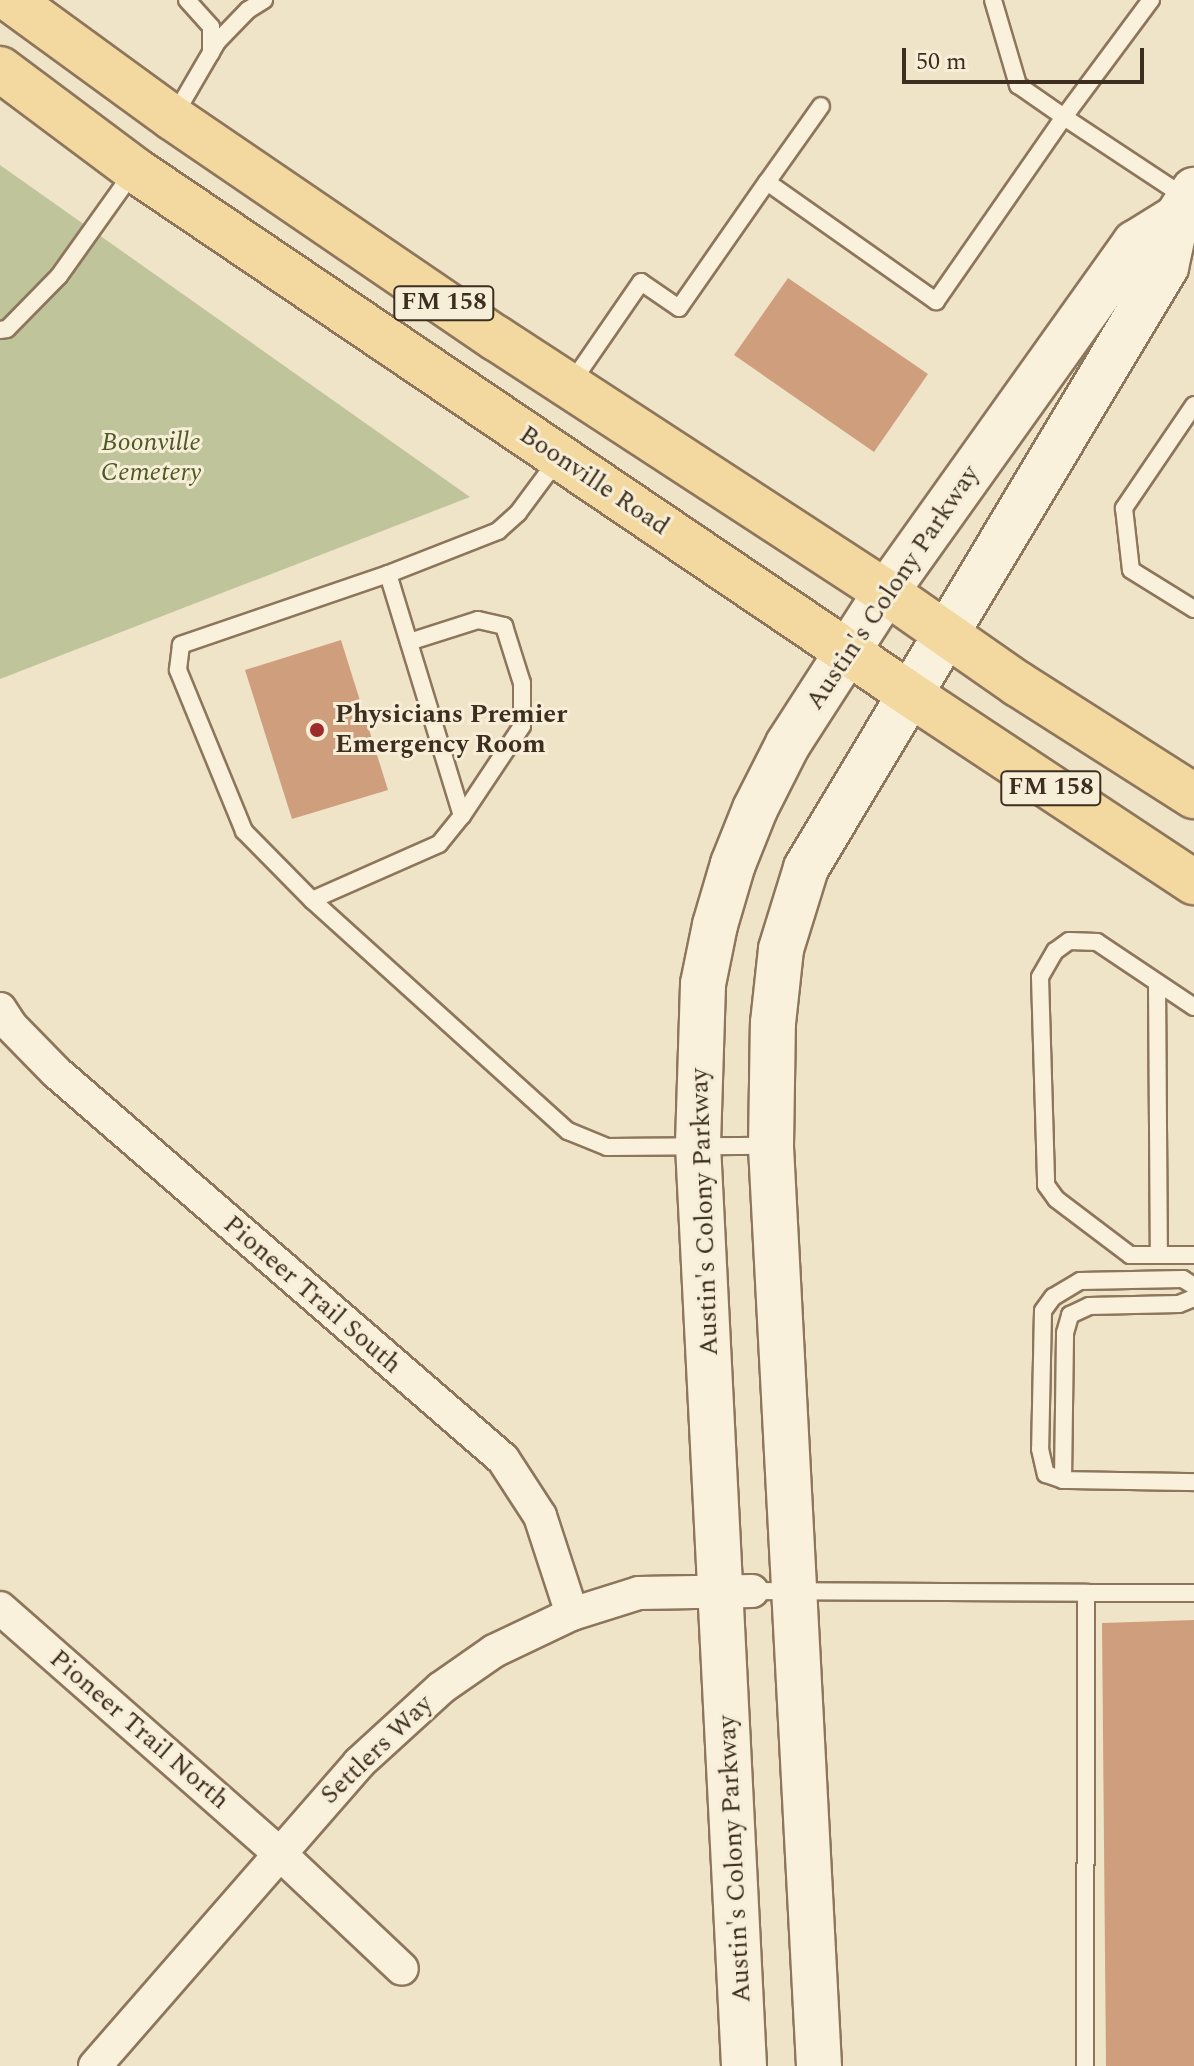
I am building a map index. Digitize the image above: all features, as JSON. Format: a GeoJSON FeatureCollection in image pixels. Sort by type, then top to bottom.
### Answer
{"type":"FeatureCollection","features":[{"type":"Feature","properties":{"kind":"main road","name":"FM 158"},"geometry":{"type":"LineString","coordinates":[[11,0],[173,118],[569,387],[1194,796]]}},
{"type":"Feature","properties":{"kind":"main road","name":"Boonville Road"},"geometry":{"type":"LineString","coordinates":[[0,69],[135,170],[847,652],[1194,882]]}},
{"type":"Feature","properties":{"kind":"main road"},"geometry":{"type":"LineString","coordinates":[[135,170],[173,118]]}},
{"type":"Feature","properties":{"kind":"street","name":"Austin's Colony Parkway"},"geometry":{"type":"LineString","coordinates":[[744,2066],[738,1591],[698,1144],[703,984],[733,864],[788,744],[886,592],[1135,243],[1188,202]]}},
{"type":"Feature","properties":{"kind":"street"},"geometry":{"type":"LineString","coordinates":[[819,2066],[771,1146],[773,1023],[781,949],[806,868],[908,693],[1166,267],[1188,202]]}},
{"type":"Feature","properties":{"kind":"street","name":"Pioneer Trail South"},"geometry":{"type":"LineString","coordinates":[[0,1009],[11,1026],[56,1072],[503,1459],[540,1516],[572,1614]]}},
{"type":"Feature","properties":{"kind":"street","name":"Settlers Way"},"geometry":{"type":"LineString","coordinates":[[95,2066],[278,1852],[359,1763],[441,1688],[494,1651],[572,1614],[639,1593],[738,1591]]}},
{"type":"Feature","properties":{"kind":"street","name":"Pioneer Trail North"},"geometry":{"type":"LineString","coordinates":[[0,1608],[278,1852],[402,1969]]}},
{"type":"Feature","properties":{"kind":"lane"},"geometry":{"type":"LineString","coordinates":[[187,0],[211,27],[211,53]]}},
{"type":"Feature","properties":{"kind":"lane"},"geometry":{"type":"LineString","coordinates":[[173,118],[211,53],[248,10],[264,0]]}},
{"type":"Feature","properties":{"kind":"lane"},"geometry":{"type":"LineString","coordinates":[[993,0],[1018,85],[1188,202]]}},
{"type":"Feature","properties":{"kind":"lane"},"geometry":{"type":"LineString","coordinates":[[767,182],[936,301],[1064,117],[1151,0]]}},
{"type":"Feature","properties":{"kind":"lane"},"geometry":{"type":"LineString","coordinates":[[569,387],[641,282],[679,308],[821,106]]}},
{"type":"Feature","properties":{"kind":"lane"},"geometry":{"type":"LineString","coordinates":[[0,330],[7,329],[59,276],[135,170]]}},
{"type":"Feature","properties":{"kind":"lane"},"geometry":{"type":"LineString","coordinates":[[1194,405],[1124,508],[1131,570],[1194,609]]}},
{"type":"Feature","properties":{"kind":"lane"},"geometry":{"type":"LineString","coordinates":[[560,457],[518,513],[498,531],[388,574],[181,645],[178,670],[244,831],[312,900],[568,1131],[607,1147],[698,1144],[771,1146]]}},
{"type":"Feature","properties":{"kind":"lane"},"geometry":{"type":"LineString","coordinates":[[388,574],[462,816]]}},
{"type":"Feature","properties":{"kind":"lane"},"geometry":{"type":"LineString","coordinates":[[312,900],[439,844],[462,816],[522,726],[522,683],[504,626],[478,620],[409,642]]}},
{"type":"Feature","properties":{"kind":"lane"},"geometry":{"type":"LineString","coordinates":[[1194,1007],[1097,942],[1069,941],[1055,951],[1040,977],[1046,1185],[1056,1199],[1130,1255],[1194,1255]]}},
{"type":"Feature","properties":{"kind":"lane"},"geometry":{"type":"LineString","coordinates":[[1157,983],[1159,1255]]}},
{"type":"Feature","properties":{"kind":"lane"},"geometry":{"type":"LineString","coordinates":[[1194,1286],[1183,1279],[1080,1281],[1053,1297],[1043,1311],[1040,1449],[1046,1474],[1063,1480],[1194,1482]]}},
{"type":"Feature","properties":{"kind":"lane"},"geometry":{"type":"LineString","coordinates":[[1063,1480],[1065,1333],[1070,1315],[1089,1306],[1179,1304],[1194,1298]]}},
{"type":"Feature","properties":{"kind":"lane"},"geometry":{"type":"LineString","coordinates":[[738,1591],[1194,1593]]}},
{"type":"Feature","properties":{"kind":"lane"},"geometry":{"type":"LineString","coordinates":[[1085,2066],[1086,1593]]}},
{"type":"Feature","properties":{"kind":"green space","name":"Boonville Cemetery"},"geometry":{"type":"Polygon","coordinates":[[[0,165],[470,497],[0,679],[0,165]]]}},
{"type":"Feature","properties":{"kind":"building"},"geometry":{"type":"Polygon","coordinates":[[[788,278],[928,374],[874,452],[734,355],[788,278]]]}},
{"type":"Feature","properties":{"kind":"building","name":"Physicians Premier Emergency Room"},"geometry":{"type":"Polygon","coordinates":[[[341,640],[388,790],[292,819],[245,670],[341,640]]]}},
{"type":"Feature","properties":{"kind":"building"},"geometry":{"type":"Polygon","coordinates":[[[1194,1620],[1194,2066],[1106,2066],[1102,1623],[1194,1620]]]}},
{"type":"Feature","properties":{"kind":"place","name":"Physicians Premier Emergency Room"},"geometry":{"type":"Point","coordinates":[317,730]}}]}
